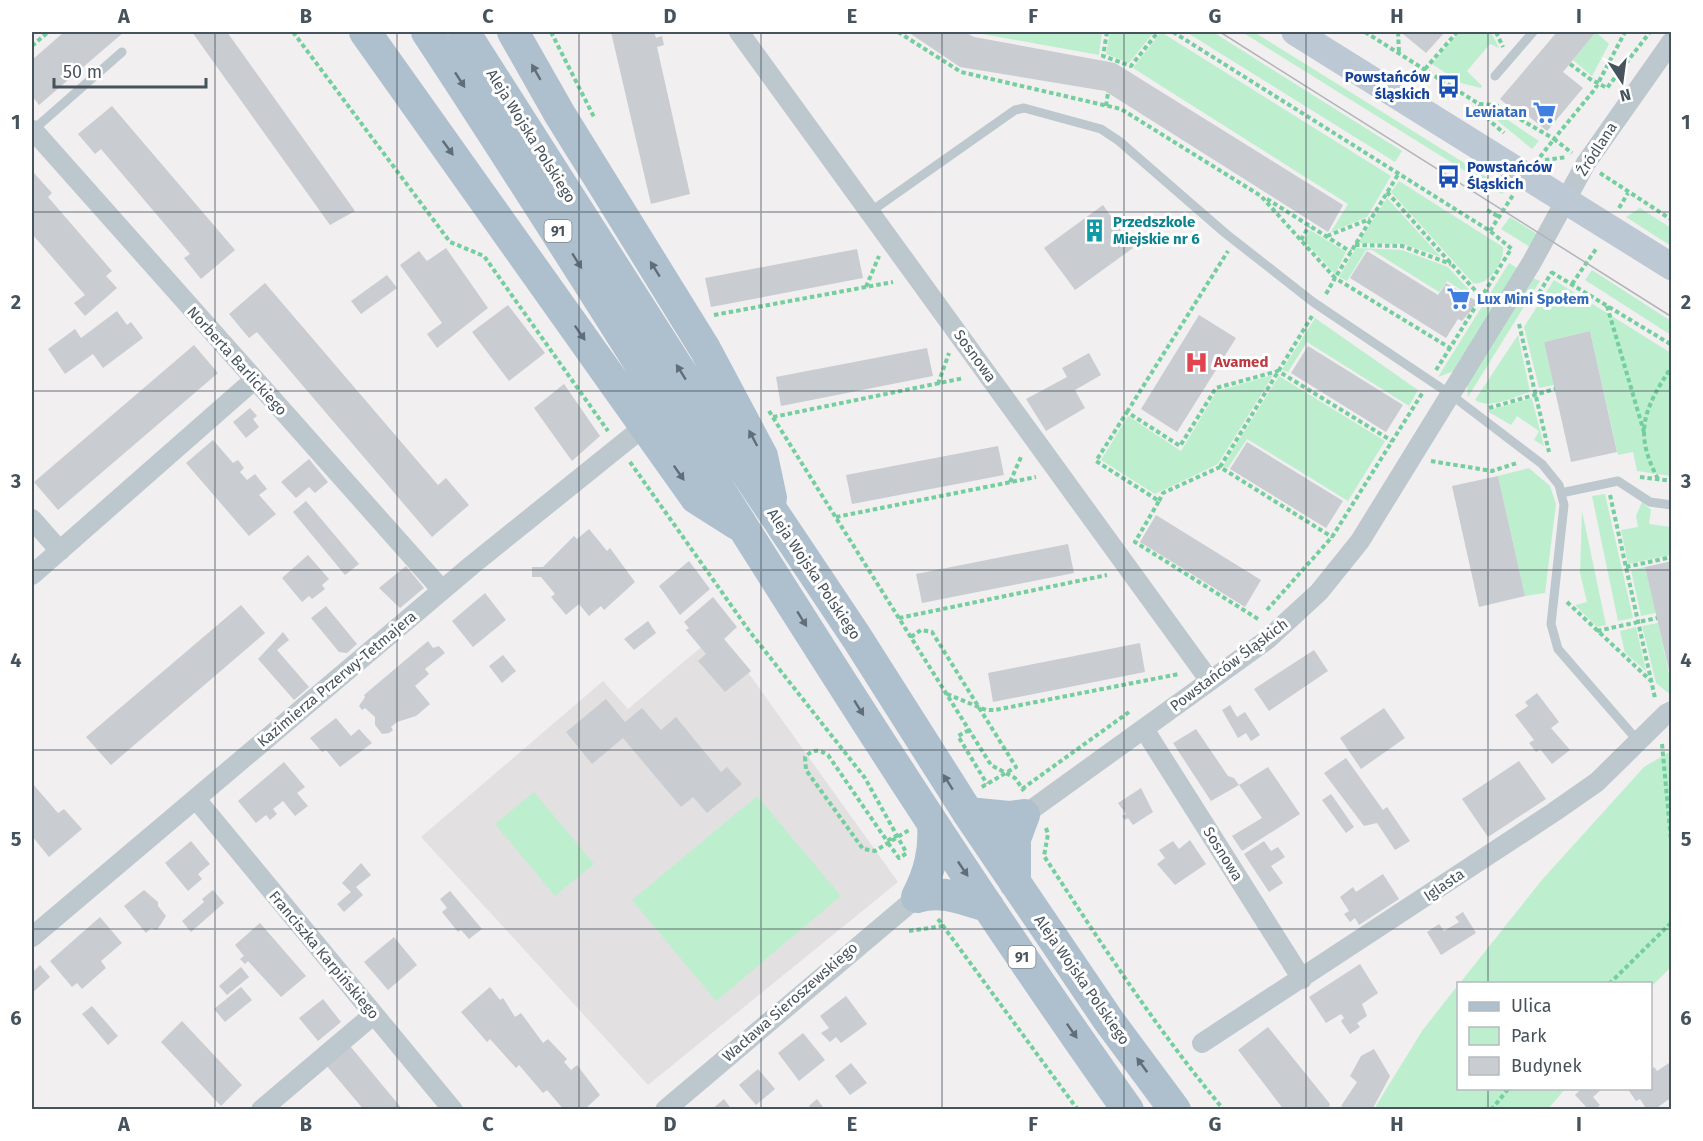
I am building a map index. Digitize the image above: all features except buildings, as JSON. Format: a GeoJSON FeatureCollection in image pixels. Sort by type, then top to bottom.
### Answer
{"type":"FeatureCollection","features":[{"type":"Feature","properties":{"kind":"main road"},"geometry":{"type":"LineString","coordinates":[[365,32],[696,498],[746,530]]}},
{"type":"Feature","properties":{"kind":"main road","name":"Aleja Wojska Polskiego"},"geometry":{"type":"LineString","coordinates":[[427,32],[560,233],[746,530],[921,828],[988,906],[1128,1110]]}},
{"type":"Feature","properties":{"kind":"main road","name":"Aleja Wojska Polskiego"},"geometry":{"type":"LineString","coordinates":[[464,32],[712,421],[857,638],[975,800],[1015,883],[1109,1021],[1175,1110]]}},
{"type":"Feature","properties":{"kind":"main road"},"geometry":{"type":"LineString","coordinates":[[513,32],[559,113],[705,349],[762,456],[774,514]]}},
{"type":"Feature","properties":{"kind":"main road"},"geometry":{"type":"LineString","coordinates":[[975,800],[1009,817],[1025,801]]}},
{"type":"Feature","properties":{"kind":"main road"},"geometry":{"type":"LineString","coordinates":[[1015,883],[1013,853],[1025,801]]}},
{"type":"Feature","properties":{"kind":"main road"},"geometry":{"type":"LineString","coordinates":[[917,897],[931,864],[921,828]]}},
{"type":"Feature","properties":{"kind":"main road"},"geometry":{"type":"LineString","coordinates":[[917,897],[928,893],[946,894],[988,906]]}},
{"type":"Feature","properties":{"kind":"street","name":"Sosnowa"},"geometry":{"type":"LineString","coordinates":[[739,32],[1210,681]]}},
{"type":"Feature","properties":{"kind":"street"},"geometry":{"type":"LineString","coordinates":[[1295,32],[1671,267]]}},
{"type":"Feature","properties":{"kind":"street","name":"Źródlana"},"geometry":{"type":"LineString","coordinates":[[1566,200],[1586,163],[1668,53]]}},
{"type":"Feature","properties":{"kind":"street","name":"Norberta Barlickiego"},"geometry":{"type":"LineString","coordinates":[[32,131],[442,590]]}},
{"type":"Feature","properties":{"kind":"street","name":"Powstańców Śląskich"},"geometry":{"type":"LineString","coordinates":[[1025,801],[1144,729],[1268,639],[1319,592],[1360,541],[1532,262],[1566,200]]}},
{"type":"Feature","properties":{"kind":"street"},"geometry":{"type":"LineString","coordinates":[[32,575],[254,380]]}},
{"type":"Feature","properties":{"kind":"street","name":"Kazimierza Przerwy-Tetmajera"},"geometry":{"type":"LineString","coordinates":[[34,929],[196,799],[442,590],[646,425]]}},
{"type":"Feature","properties":{"kind":"street"},"geometry":{"type":"LineString","coordinates":[[32,519],[60,551]]}},
{"type":"Feature","properties":{"kind":"street","name":"Iglasta"},"geometry":{"type":"LineString","coordinates":[[1202,1043],[1597,782],[1666,715]]}},
{"type":"Feature","properties":{"kind":"street","name":"Sosnowa"},"geometry":{"type":"LineString","coordinates":[[1144,729],[1302,979]]}},
{"type":"Feature","properties":{"kind":"street","name":"Franciszka Karpińskiego"},"geometry":{"type":"LineString","coordinates":[[196,799],[453,1110]]}},
{"type":"Feature","properties":{"kind":"street","name":"Wacława Sieroszewskiego"},"geometry":{"type":"LineString","coordinates":[[665,1110],[917,897]]}},
{"type":"Feature","properties":{"kind":"street"},"geometry":{"type":"LineString","coordinates":[[261,1110],[373,1015]]}},
{"type":"Feature","properties":{"kind":"lane"},"geometry":{"type":"LineString","coordinates":[[1495,76],[1533,32]]}},
{"type":"Feature","properties":{"kind":"lane"},"geometry":{"type":"LineString","coordinates":[[32,131],[122,52]]}},
{"type":"Feature","properties":{"kind":"lane"},"geometry":{"type":"LineString","coordinates":[[870,212],[1015,110],[1024,108],[1101,129],[1318,306],[1450,394],[1542,464],[1559,485],[1564,505],[1551,624],[1558,649],[1638,741]]}},
{"type":"Feature","properties":{"kind":"lane"},"geometry":{"type":"LineString","coordinates":[[1562,494],[1618,481],[1650,502],[1671,505]]}},
{"type":"Feature","properties":{"kind":"path"},"geometry":{"type":"LineString","coordinates":[[32,46],[48,32]]}},
{"type":"Feature","properties":{"kind":"path"},"geometry":{"type":"LineString","coordinates":[[293,32],[450,242],[484,256],[604,425]]}},
{"type":"Feature","properties":{"kind":"path"},"geometry":{"type":"LineString","coordinates":[[551,32],[570,69]]}},
{"type":"Feature","properties":{"kind":"path"},"geometry":{"type":"LineString","coordinates":[[898,32],[961,72],[1121,109],[1351,252]]}},
{"type":"Feature","properties":{"kind":"path"},"geometry":{"type":"LineString","coordinates":[[1107,32],[1103,56],[1131,66],[1158,32]]}},
{"type":"Feature","properties":{"kind":"path"},"geometry":{"type":"LineString","coordinates":[[1173,32],[1490,231],[1517,253]]}},
{"type":"Feature","properties":{"kind":"path"},"geometry":{"type":"LineString","coordinates":[[1365,32],[1479,104],[1491,122],[1509,137]]}},
{"type":"Feature","properties":{"kind":"path"},"geometry":{"type":"LineString","coordinates":[[1398,32],[1400,53]]}},
{"type":"Feature","properties":{"kind":"path"},"geometry":{"type":"LineString","coordinates":[[1425,69],[1457,32]]}},
{"type":"Feature","properties":{"kind":"path"},"geometry":{"type":"LineString","coordinates":[[1574,156],[1549,160],[1538,157],[1599,83],[1625,32]]}},
{"type":"Feature","properties":{"kind":"path"},"geometry":{"type":"LineString","coordinates":[[1570,64],[1607,88],[1650,32]]}},
{"type":"Feature","properties":{"kind":"path"},"geometry":{"type":"LineString","coordinates":[[1106,106],[1108,93]]}},
{"type":"Feature","properties":{"kind":"path"},"geometry":{"type":"LineString","coordinates":[[1479,104],[1496,105],[1568,148]]}},
{"type":"Feature","properties":{"kind":"path"},"geometry":{"type":"LineString","coordinates":[[1599,172],[1671,220]]}},
{"type":"Feature","properties":{"kind":"path"},"geometry":{"type":"LineString","coordinates":[[1258,619],[1135,542],[1163,493],[1220,467],[1399,173]]}},
{"type":"Feature","properties":{"kind":"path"},"geometry":{"type":"LineString","coordinates":[[1387,192],[1481,297]]}},
{"type":"Feature","properties":{"kind":"path"},"geometry":{"type":"LineString","coordinates":[[1617,211],[1629,193]]}},
{"type":"Feature","properties":{"kind":"path"},"geometry":{"type":"LineString","coordinates":[[1490,231],[1513,194]]}},
{"type":"Feature","properties":{"kind":"path"},"geometry":{"type":"LineString","coordinates":[[1261,196],[1335,278],[1450,348]]}},
{"type":"Feature","properties":{"kind":"path"},"geometry":{"type":"LineString","coordinates":[[1487,210],[1499,218]]}},
{"type":"Feature","properties":{"kind":"path"},"geometry":{"type":"LineString","coordinates":[[1326,236],[1371,219]]}},
{"type":"Feature","properties":{"kind":"path"},"geometry":{"type":"LineString","coordinates":[[1301,240],[1309,225]]}},
{"type":"Feature","properties":{"kind":"path"},"geometry":{"type":"LineString","coordinates":[[866,286],[887,236]]}},
{"type":"Feature","properties":{"kind":"path"},"geometry":{"type":"LineString","coordinates":[[1159,501],[1096,461],[1235,240]]}},
{"type":"Feature","properties":{"kind":"path"},"geometry":{"type":"LineString","coordinates":[[1355,245],[1402,246],[1451,264]]}},
{"type":"Feature","properties":{"kind":"path"},"geometry":{"type":"LineString","coordinates":[[1572,284],[1594,248]]}},
{"type":"Feature","properties":{"kind":"path"},"geometry":{"type":"LineString","coordinates":[[1253,623],[1332,537],[1511,249]]}},
{"type":"Feature","properties":{"kind":"path"},"geometry":{"type":"LineString","coordinates":[[1546,269],[1671,345]]}},
{"type":"Feature","properties":{"kind":"path"},"geometry":{"type":"LineString","coordinates":[[709,316],[893,282]]}},
{"type":"Feature","properties":{"kind":"path"},"geometry":{"type":"LineString","coordinates":[[1607,305],[1644,432],[1646,457],[1658,479]]}},
{"type":"Feature","properties":{"kind":"path"},"geometry":{"type":"LineString","coordinates":[[938,384],[958,333]]}},
{"type":"Feature","properties":{"kind":"path"},"geometry":{"type":"LineString","coordinates":[[1644,432],[1651,399],[1671,366]]}},
{"type":"Feature","properties":{"kind":"path"},"geometry":{"type":"LineString","coordinates":[[1127,412],[1180,446],[1216,387],[1278,371],[1392,441]]}},
{"type":"Feature","properties":{"kind":"path"},"geometry":{"type":"LineString","coordinates":[[773,417],[964,378]]}},
{"type":"Feature","properties":{"kind":"path"},"geometry":{"type":"LineString","coordinates":[[1474,412],[1555,389]]}},
{"type":"Feature","properties":{"kind":"path"},"geometry":{"type":"LineString","coordinates":[[796,453],[991,765],[1015,778],[1025,801],[1133,710]]}},
{"type":"Feature","properties":{"kind":"path"},"geometry":{"type":"LineString","coordinates":[[1010,482],[1021,457]]}},
{"type":"Feature","properties":{"kind":"path"},"geometry":{"type":"LineString","coordinates":[[627,459],[750,632],[865,778],[898,835],[887,841],[828,755],[820,750],[812,751],[805,757],[806,770],[863,849],[875,851],[921,828]]}},
{"type":"Feature","properties":{"kind":"path"},"geometry":{"type":"LineString","coordinates":[[1220,467],[1332,537]]}},
{"type":"Feature","properties":{"kind":"path"},"geometry":{"type":"LineString","coordinates":[[1626,486],[1634,476],[1671,481]]}},
{"type":"Feature","properties":{"kind":"path"},"geometry":{"type":"LineString","coordinates":[[836,517],[1036,477]]}},
{"type":"Feature","properties":{"kind":"path"},"geometry":{"type":"LineString","coordinates":[[1608,484],[1652,681],[1666,715],[1671,851]]}},
{"type":"Feature","properties":{"kind":"path"},"geometry":{"type":"LineString","coordinates":[[1626,567],[1671,557]]}},
{"type":"Feature","properties":{"kind":"path"},"geometry":{"type":"LineString","coordinates":[[899,618],[1107,575]]}},
{"type":"Feature","properties":{"kind":"path"},"geometry":{"type":"LineString","coordinates":[[1555,591],[1652,681]]}},
{"type":"Feature","properties":{"kind":"path"},"geometry":{"type":"LineString","coordinates":[[1597,631],[1657,618]]}},
{"type":"Feature","properties":{"kind":"path"},"geometry":{"type":"LineString","coordinates":[[911,637],[921,630],[932,632],[1016,767],[987,784],[975,800]]}},
{"type":"Feature","properties":{"kind":"path"},"geometry":{"type":"LineString","coordinates":[[1171,683],[1197,664]]}},
{"type":"Feature","properties":{"kind":"path"},"geometry":{"type":"LineString","coordinates":[[946,694],[986,710],[996,710],[1180,676]]}},
{"type":"Feature","properties":{"kind":"path"},"geometry":{"type":"LineString","coordinates":[[969,730],[958,736],[987,784]]}},
{"type":"Feature","properties":{"kind":"path"},"geometry":{"type":"LineString","coordinates":[[1048,834],[1044,856],[1124,979],[1187,1066],[1224,1110]]}},
{"type":"Feature","properties":{"kind":"path"},"geometry":{"type":"LineString","coordinates":[[888,843],[899,858]]}},
{"type":"Feature","properties":{"kind":"path"},"geometry":{"type":"LineString","coordinates":[[1611,982],[1671,922]]}},
{"type":"Feature","properties":{"kind":"path"},"geometry":{"type":"LineString","coordinates":[[904,934],[944,926],[1078,1110]]}},
{"type":"Feature","properties":{"kind":"path"},"geometry":{"type":"LineString","coordinates":[[1491,1110],[1508,1090]]}},
{"type":"Feature","properties":{"kind":"shaded area"},"geometry":{"type":"Polygon","coordinates":[[[719,632],[898,882],[648,1085],[421,837],[603,681],[628,709],[719,632]]]}},
{"type":"Feature","properties":{"kind":"green space"},"geometry":{"type":"Polygon","coordinates":[[[971,32],[1102,32],[1099,55],[971,32]]]}},
{"type":"Feature","properties":{"kind":"green space"},"geometry":{"type":"Polygon","coordinates":[[[1110,32],[1154,32],[1129,63],[1106,54],[1110,32]]]}},
{"type":"Feature","properties":{"kind":"green space"},"geometry":{"type":"Polygon","coordinates":[[[1161,32],[1391,176],[1367,217],[1331,232],[1348,204],[1133,68],[1161,32]]]}},
{"type":"Feature","properties":{"kind":"green space"},"geometry":{"type":"Polygon","coordinates":[[[1186,32],[1213,32],[1402,151],[1395,162],[1186,32]]]}},
{"type":"Feature","properties":{"kind":"green space"},"geometry":{"type":"Polygon","coordinates":[[[1242,32],[1254,32],[1506,189],[1502,194],[1242,32]]]}},
{"type":"Feature","properties":{"kind":"green space"},"geometry":{"type":"Polygon","coordinates":[[[1459,32],[1491,32],[1499,48],[1490,44],[1467,71],[1482,86],[1481,88],[1461,83],[1432,64],[1459,32]]]}},
{"type":"Feature","properties":{"kind":"green space"},"geometry":{"type":"Polygon","coordinates":[[[1596,32],[1609,44],[1592,76],[1573,60],[1596,32]]]}},
{"type":"Feature","properties":{"kind":"green space"},"geometry":{"type":"Polygon","coordinates":[[[1493,110],[1539,141],[1532,149],[1498,121],[1493,110]]]}},
{"type":"Feature","properties":{"kind":"green space"},"geometry":{"type":"Polygon","coordinates":[[[1399,181],[1503,247],[1498,266],[1490,277],[1479,283],[1473,283],[1391,192],[1399,181]]]}},
{"type":"Feature","properties":{"kind":"green space"},"geometry":{"type":"Polygon","coordinates":[[[1387,198],[1441,257],[1403,244],[1358,243],[1387,198]]]}},
{"type":"Feature","properties":{"kind":"green space"},"geometry":{"type":"Polygon","coordinates":[[[1640,208],[1671,228],[1671,246],[1626,217],[1640,208]]]}},
{"type":"Feature","properties":{"kind":"green space"},"geometry":{"type":"Polygon","coordinates":[[[1510,217],[1537,234],[1530,247],[1501,229],[1510,217]]]}},
{"type":"Feature","properties":{"kind":"green space"},"geometry":{"type":"Polygon","coordinates":[[[1310,230],[1346,252],[1335,274],[1304,240],[1310,230]]]}},
{"type":"Feature","properties":{"kind":"green space"},"geometry":{"type":"Polygon","coordinates":[[[1356,248],[1402,250],[1448,267],[1471,292],[1469,295],[1447,281],[1439,292],[1372,250],[1366,250],[1347,281],[1339,277],[1356,248]]]}},
{"type":"Feature","properties":{"kind":"green space"},"geometry":{"type":"Polygon","coordinates":[[[1509,263],[1517,268],[1454,371],[1438,377],[1509,263]]]}},
{"type":"Feature","properties":{"kind":"green space"},"geometry":{"type":"Polygon","coordinates":[[[1592,270],[1671,321],[1671,335],[1585,280],[1592,270]]]}},
{"type":"Feature","properties":{"kind":"green space"},"geometry":{"type":"Polygon","coordinates":[[[1533,278],[1540,281],[1468,397],[1467,385],[1533,278]]]}},
{"type":"Feature","properties":{"kind":"green space"},"geometry":{"type":"Polygon","coordinates":[[[1554,280],[1671,353],[1671,476],[1637,471],[1633,452],[1618,455],[1590,331],[1544,342],[1554,385],[1539,388],[1524,327],[1554,280]]]}},
{"type":"Feature","properties":{"kind":"green space"},"geometry":{"type":"Polygon","coordinates":[[[1315,318],[1418,390],[1409,406],[1307,342],[1288,372],[1282,370],[1315,318]]]}},
{"type":"Feature","properties":{"kind":"green space"},"geometry":{"type":"Polygon","coordinates":[[[1518,335],[1530,392],[1495,403],[1481,403],[1475,400],[1518,335]]]}},
{"type":"Feature","properties":{"kind":"green space"},"geometry":{"type":"Polygon","coordinates":[[[1273,375],[1218,464],[1155,494],[1101,460],[1128,416],[1181,451],[1217,391],[1273,375]]]}},
{"type":"Feature","properties":{"kind":"green space"},"geometry":{"type":"Polygon","coordinates":[[[1279,376],[1385,441],[1348,501],[1247,439],[1228,468],[1223,466],[1279,376]]]}},
{"type":"Feature","properties":{"kind":"green space"},"geometry":{"type":"Polygon","coordinates":[[[1532,398],[1544,446],[1534,440],[1539,431],[1517,416],[1511,425],[1487,411],[1532,398]]]}},
{"type":"Feature","properties":{"kind":"green space"},"geometry":{"type":"Polygon","coordinates":[[[1529,468],[1550,486],[1556,504],[1545,593],[1525,596],[1498,476],[1529,468]]]}},
{"type":"Feature","properties":{"kind":"green space"},"geometry":{"type":"Polygon","coordinates":[[[1605,494],[1633,618],[1618,621],[1592,496],[1605,494]]]}},
{"type":"Feature","properties":{"kind":"green space"},"geometry":{"type":"Polygon","coordinates":[[[1642,502],[1651,510],[1649,524],[1671,527],[1671,555],[1628,564],[1621,530],[1638,527],[1636,516],[1642,502]]]}},
{"type":"Feature","properties":{"kind":"green space"},"geometry":{"type":"Polygon","coordinates":[[[1582,511],[1606,625],[1597,627],[1575,605],[1587,602],[1580,573],[1582,511]]]}},
{"type":"Feature","properties":{"kind":"green space"},"geometry":{"type":"Polygon","coordinates":[[[1645,567],[1656,613],[1641,616],[1631,570],[1645,567]]]}},
{"type":"Feature","properties":{"kind":"green space"},"geometry":{"type":"Polygon","coordinates":[[[1658,623],[1671,683],[1671,695],[1656,683],[1642,626],[1658,623]]]}},
{"type":"Feature","properties":{"kind":"green space"},"geometry":{"type":"Polygon","coordinates":[[[1636,627],[1646,671],[1625,653],[1620,631],[1636,627]]]}},
{"type":"Feature","properties":{"kind":"green space"},"geometry":{"type":"Polygon","coordinates":[[[1671,751],[1671,967],[1652,986],[1652,982],[1461,982],[1541,881],[1644,767],[1671,751]]]}},
{"type":"Feature","properties":{"kind":"green space"},"geometry":{"type":"Polygon","coordinates":[[[534,792],[594,864],[555,896],[495,824],[534,792]]]}},
{"type":"Feature","properties":{"kind":"green space"},"geometry":{"type":"Polygon","coordinates":[[[757,796],[841,896],[716,1001],[632,900],[757,796]]]}},
{"type":"Feature","properties":{"kind":"green space"},"geometry":{"type":"Polygon","coordinates":[[[1457,986],[1457,1090],[1564,1090],[1548,1109],[1374,1109],[1422,1031],[1457,986]]]}},
{"type":"Feature","properties":{"kind":"tram line"},"geometry":{"type":"LineString","coordinates":[[1220,32],[1672,317]]}},
{"type":"Feature","properties":{"kind":"place","name":"Powstańców śląskich"},"geometry":{"type":"Point","coordinates":[1448,86]}},
{"type":"Feature","properties":{"kind":"place","name":"Lewiatan"},"geometry":{"type":"Point","coordinates":[1545,112]}},
{"type":"Feature","properties":{"kind":"place","name":"Powstańców Śląskich"},"geometry":{"type":"Point","coordinates":[1449,176]}},
{"type":"Feature","properties":{"kind":"place","name":"Przedszkole Miejskie nr 6"},"geometry":{"type":"Point","coordinates":[1095,231]}},
{"type":"Feature","properties":{"kind":"place","name":"Lux Mini Społem"},"geometry":{"type":"Point","coordinates":[1459,299]}},
{"type":"Feature","properties":{"kind":"place","name":"Avamed"},"geometry":{"type":"Point","coordinates":[1196,362]}}]}
